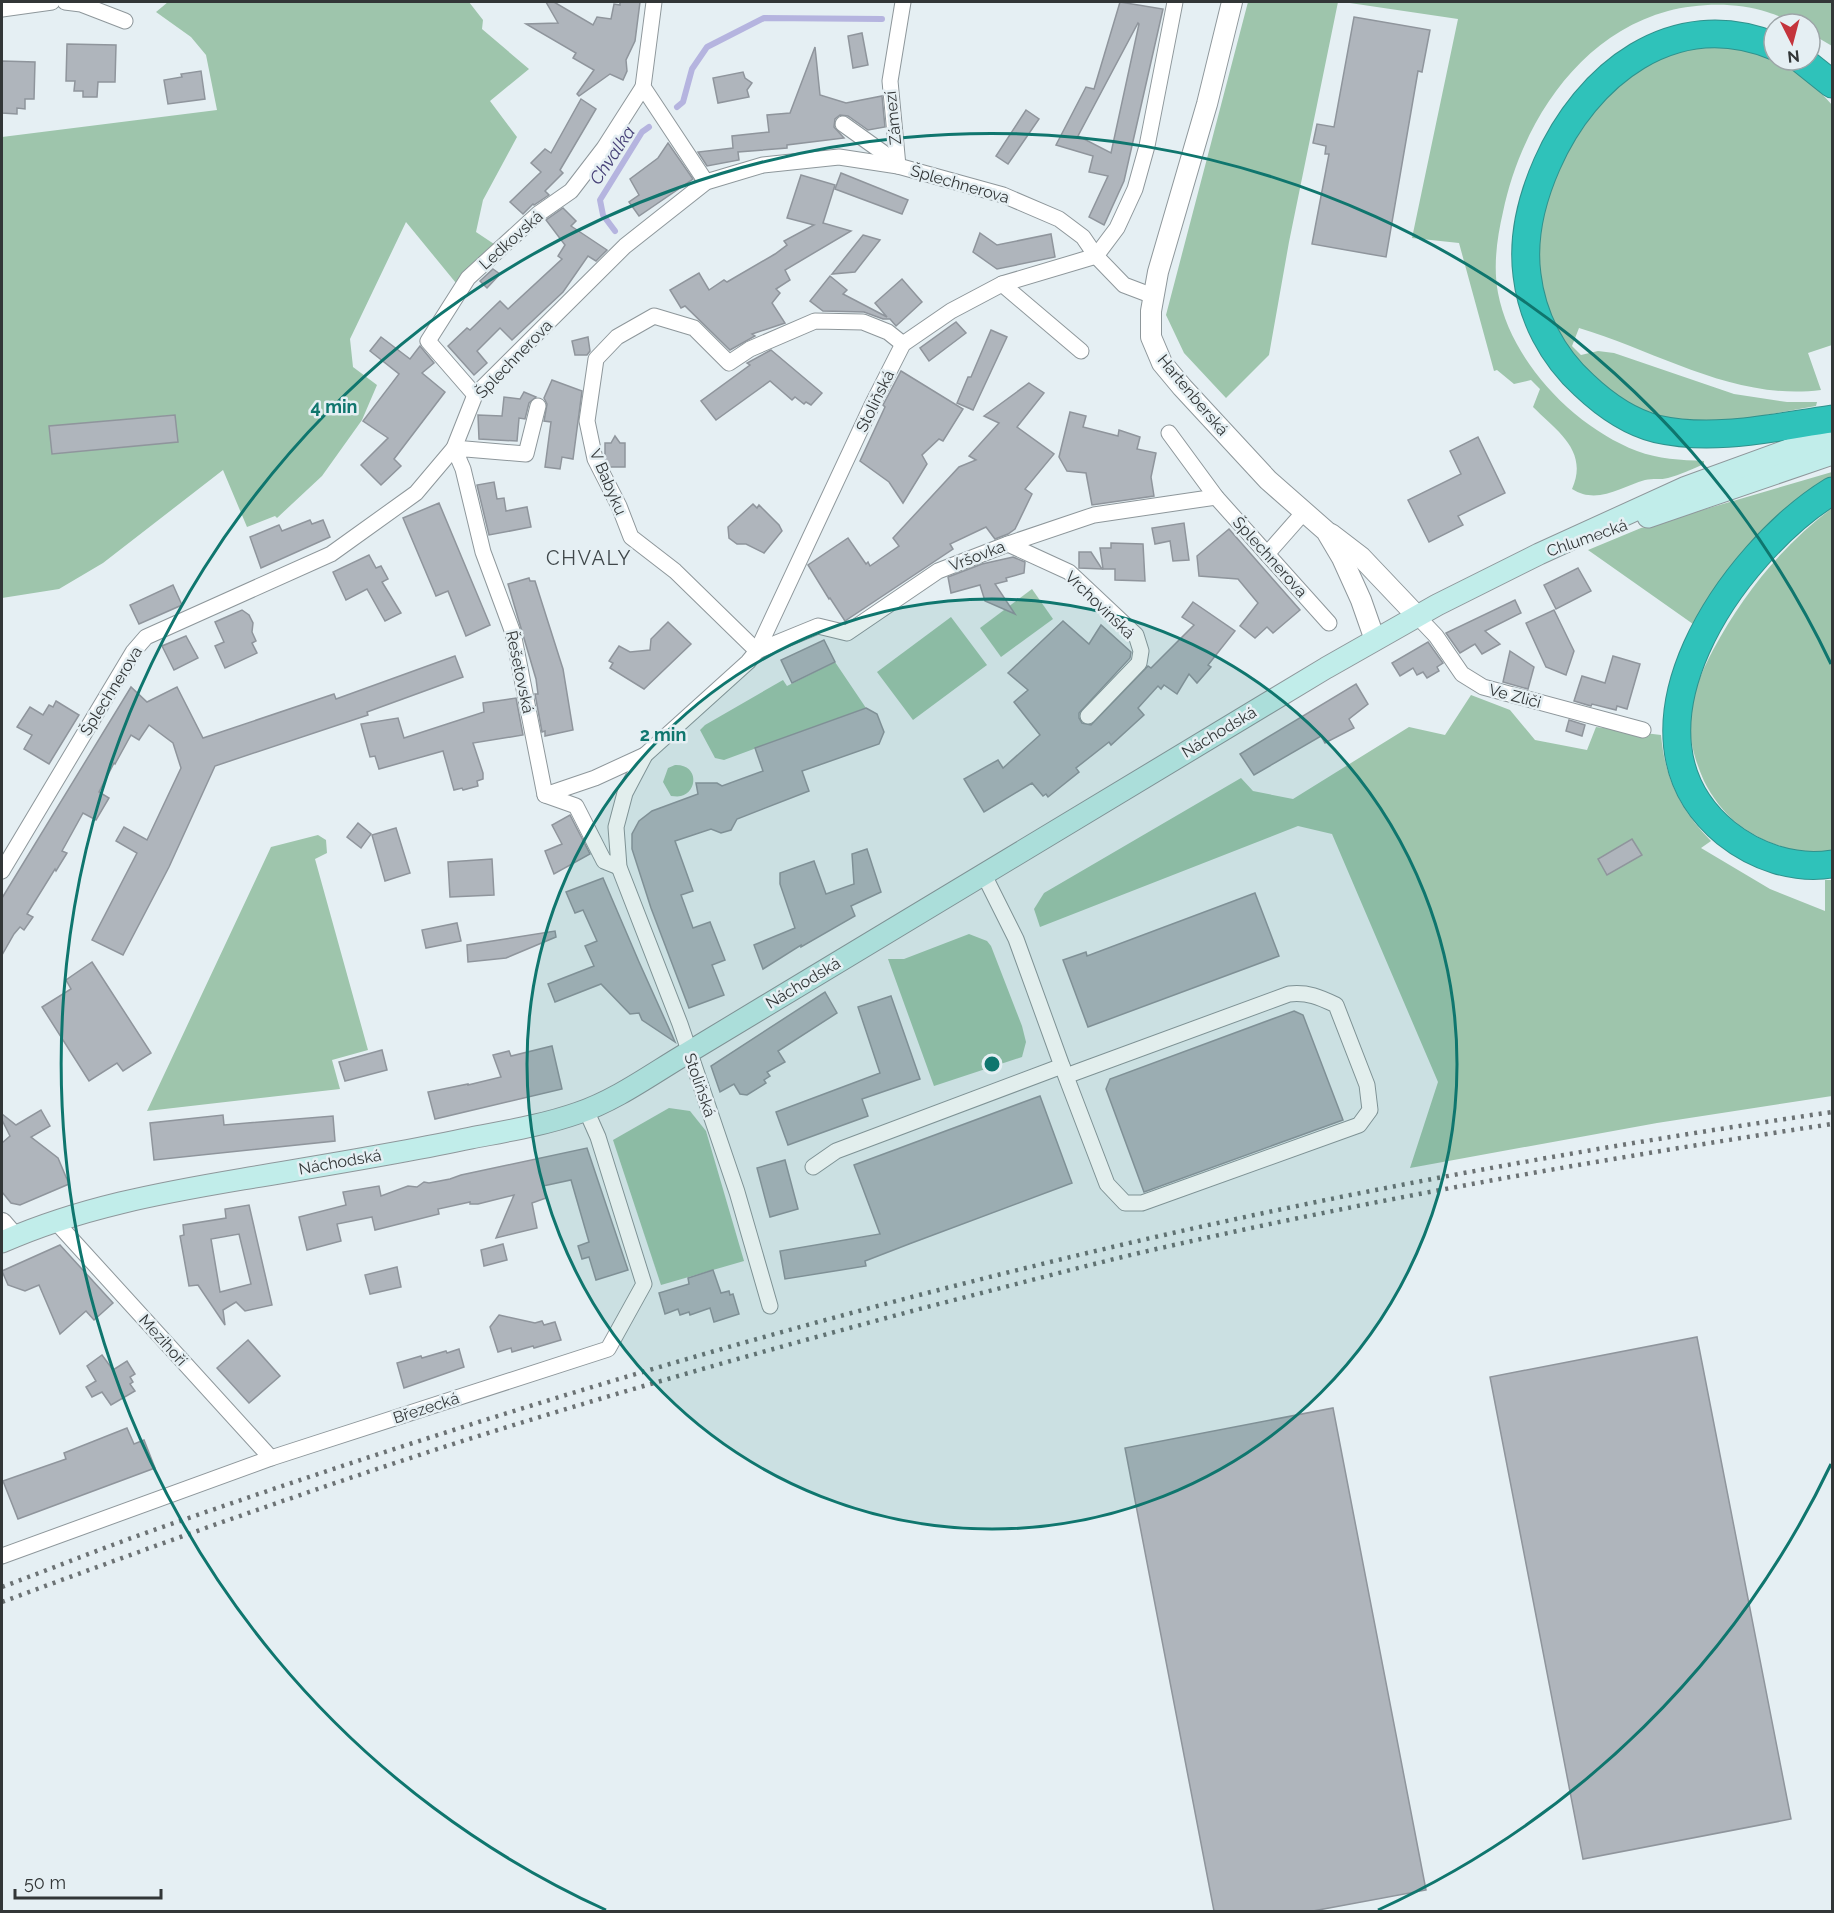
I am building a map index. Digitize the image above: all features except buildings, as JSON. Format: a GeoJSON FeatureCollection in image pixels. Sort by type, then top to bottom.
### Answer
{"type":"FeatureCollection","features":[{"type":"Feature","properties":{"kind":"highway"},"geometry":{"type":"LineString","coordinates":[[1762,42],[1728,35],[1682,38],[1641,53],[1607,77],[1587,98],[1567,126],[1542,176],[1528,228],[1527,274],[1539,322],[1564,364],[1599,399],[1639,422],[1671,431],[1715,434],[1746,432],[1833,419]]}},
{"type":"Feature","properties":{"kind":"highway"},"geometry":{"type":"LineString","coordinates":[[1818,72],[1833,84]]}},
{"type":"Feature","properties":{"kind":"highway"},"geometry":{"type":"LineString","coordinates":[[1833,491],[1778,535],[1742,575],[1721,604],[1690,663],[1679,694],[1676,731],[1680,759],[1690,786],[1708,814],[1728,834],[1753,850],[1781,861],[1812,865],[1833,864]]}},
{"type":"Feature","properties":{"kind":"main road","name":"Chlumecká"},"geometry":{"type":"LineString","coordinates":[[1539,554],[1686,487],[1833,434]]}},
{"type":"Feature","properties":{"kind":"main road","name":"Chlumecká"},"geometry":{"type":"LineString","coordinates":[[1539,554],[1833,454]]}},
{"type":"Feature","properties":{"kind":"main road","name":"Náchodská"},"geometry":{"type":"LineString","coordinates":[[6,1234],[56,1222],[112,1204],[433,1146],[538,1124],[586,1110],[689,1052],[1375,640],[1539,554]]}},
{"type":"Feature","properties":{"kind":"street"},"geometry":{"type":"LineString","coordinates":[[2,9],[52,2]]}},
{"type":"Feature","properties":{"kind":"street"},"geometry":{"type":"LineString","coordinates":[[65,2],[81,4],[125,21]]}},
{"type":"Feature","properties":{"kind":"street","name":"Ledkovská"},"geometry":{"type":"LineString","coordinates":[[475,395],[428,341],[468,278],[538,214],[571,190],[604,148],[643,87],[654,2]]}},
{"type":"Feature","properties":{"kind":"street","name":"Zámezí"},"geometry":{"type":"LineString","coordinates":[[898,166],[890,81],[903,2]]}},
{"type":"Feature","properties":{"kind":"street"},"geometry":{"type":"LineString","coordinates":[[1096,256],[1117,228],[1135,189],[1147,146],[1175,2]]}},
{"type":"Feature","properties":{"kind":"street","name":"Hartenberská"},"geometry":{"type":"LineString","coordinates":[[1232,2],[1208,104],[1153,296],[1151,337],[1162,363],[1182,387],[1251,463],[1326,531],[1342,558],[1361,600],[1375,640]]}},
{"type":"Feature","properties":{"kind":"street"},"geometry":{"type":"LineString","coordinates":[[643,87],[706,182]]}},
{"type":"Feature","properties":{"kind":"street","name":"Zámezí"},"geometry":{"type":"LineString","coordinates":[[843,124],[898,166]]}},
{"type":"Feature","properties":{"kind":"street","name":"Šplechnerova"},"geometry":{"type":"LineString","coordinates":[[2,871],[133,652],[146,638],[331,554],[416,493],[454,448],[475,395],[625,246],[706,182],[763,165],[838,157],[898,166],[1004,195],[1059,219],[1083,237],[1096,256],[1124,285],[1153,296]]}},
{"type":"Feature","properties":{"kind":"street","name":"Stoliňská"},"geometry":{"type":"LineString","coordinates":[[770,1306],[737,1192],[689,1052],[619,867],[616,827],[625,793],[645,755],[758,651],[872,405],[903,344],[951,310],[1002,284],[1096,256]]}},
{"type":"Feature","properties":{"kind":"street"},"geometry":{"type":"LineString","coordinates":[[1002,284],[1081,351]]}},
{"type":"Feature","properties":{"kind":"street","name":"V Babyku"},"geometry":{"type":"LineString","coordinates":[[758,651],[675,571],[631,537],[619,506],[595,459],[587,421],[596,359],[617,337],[654,316],[694,327],[729,363],[750,349],[815,321],[863,322],[888,332],[903,344]]}},
{"type":"Feature","properties":{"kind":"street"},"geometry":{"type":"LineString","coordinates":[[454,448],[526,454],[538,406]]}},
{"type":"Feature","properties":{"kind":"street","name":"Šplechnerova"},"geometry":{"type":"LineString","coordinates":[[1169,433],[1216,497],[1329,623]]}},
{"type":"Feature","properties":{"kind":"street","name":"Řešetovská"},"geometry":{"type":"LineString","coordinates":[[454,448],[463,469],[483,552],[513,633],[545,795]]}},
{"type":"Feature","properties":{"kind":"street","name":"Vršovka"},"geometry":{"type":"LineString","coordinates":[[758,651],[818,626],[847,633],[938,571],[1094,515],[1216,497]]}},
{"type":"Feature","properties":{"kind":"street"},"geometry":{"type":"LineString","coordinates":[[1267,554],[1304,512]]}},
{"type":"Feature","properties":{"kind":"street"},"geometry":{"type":"LineString","coordinates":[[1326,531],[1361,556],[1417,616]]}},
{"type":"Feature","properties":{"kind":"street","name":"Vrchovinská"},"geometry":{"type":"LineString","coordinates":[[1008,544],[1069,572],[1136,635],[1141,651],[1139,663],[1088,716]]}},
{"type":"Feature","properties":{"kind":"street","name":"Ve Zliči"},"geometry":{"type":"LineString","coordinates":[[1417,616],[1436,636],[1462,674],[1483,687],[1643,730]]}},
{"type":"Feature","properties":{"kind":"street"},"geometry":{"type":"LineString","coordinates":[[545,795],[595,778],[645,755]]}},
{"type":"Feature","properties":{"kind":"street","name":"Stoliňská"},"geometry":{"type":"LineString","coordinates":[[545,795],[576,806],[604,861],[619,867]]}},
{"type":"Feature","properties":{"kind":"street"},"geometry":{"type":"LineString","coordinates":[[813,1167],[836,1151],[1064,1071],[1289,994],[1314,994],[1336,1005],[1367,1085],[1370,1110],[1359,1125],[1142,1203],[1125,1203],[1107,1184],[1064,1071],[1016,939],[984,875]]}},
{"type":"Feature","properties":{"kind":"street","name":"Březecká"},"geometry":{"type":"LineString","coordinates":[[2,1556],[271,1458],[608,1349],[644,1284],[598,1137],[586,1110]]}},
{"type":"Feature","properties":{"kind":"street","name":"Mezihoří"},"geometry":{"type":"LineString","coordinates":[[56,1222],[271,1458]]}},
{"type":"Feature","properties":{"kind":"green space"},"geometry":{"type":"Polygon","coordinates":[[[168,2],[469,2],[483,20],[482,29],[529,69],[490,101],[517,137],[483,200],[476,232],[494,244],[456,283],[406,222],[350,339],[353,367],[377,385],[362,420],[322,476],[277,518],[275,516],[247,527],[223,470],[103,563],[59,589],[2,598],[2,137],[217,110],[206,55],[191,37],[156,12],[168,2]],[[175,415],[50,426],[52,454],[177,442],[175,415]]]}},
{"type":"Feature","properties":{"kind":"green space"},"geometry":{"type":"Polygon","coordinates":[[[1248,2],[1338,2],[1289,242],[1269,355],[1226,398],[1184,353],[1166,315],[1248,2]]]}},
{"type":"Feature","properties":{"kind":"green space"},"geometry":{"type":"Polygon","coordinates":[[[1343,2],[1832,2],[1832,46],[1822,40],[1822,12],[1767,12],[1730,5],[1692,6],[1668,11],[1636,23],[1607,40],[1581,62],[1558,88],[1539,116],[1512,179],[1497,242],[1498,293],[1505,318],[1516,343],[1531,366],[1568,408],[1613,440],[1645,454],[1670,459],[1704,461],[1704,464],[1672,477],[1645,480],[1600,495],[1581,493],[1572,489],[1576,476],[1573,453],[1560,433],[1533,407],[1540,389],[1531,380],[1514,384],[1497,370],[1494,371],[1459,243],[1412,238],[1458,19],[1343,2]]]}},
{"type":"Feature","properties":{"kind":"green space"},"geometry":{"type":"Polygon","coordinates":[[[1736,47],[1762,55],[1762,72],[1794,72],[1811,84],[1832,105],[1832,345],[1808,353],[1821,390],[1789,391],[1728,382],[1579,328],[1572,346],[1581,355],[1598,351],[1614,353],[1734,394],[1787,402],[1817,402],[1816,406],[1721,423],[1656,418],[1622,402],[1586,372],[1561,341],[1540,291],[1538,243],[1547,199],[1568,150],[1595,111],[1631,74],[1669,55],[1691,48],[1736,47]]]}},
{"type":"Feature","properties":{"kind":"green space"},"geometry":{"type":"Polygon","coordinates":[[[1832,472],[1832,477],[1791,507],[1753,542],[1721,581],[1693,624],[1588,550],[1641,528],[1832,472]]]}},
{"type":"Feature","properties":{"kind":"green space"},"geometry":{"type":"Polygon","coordinates":[[[1832,508],[1832,851],[1808,852],[1783,847],[1759,837],[1738,824],[1723,810],[1707,787],[1698,767],[1691,739],[1690,714],[1704,668],[1737,610],[1780,555],[1832,508]]]}},
{"type":"Feature","properties":{"kind":"green space"},"geometry":{"type":"Polygon","coordinates":[[[1032,589],[1053,619],[1001,657],[980,628],[1032,589]]]}},
{"type":"Feature","properties":{"kind":"green space"},"geometry":{"type":"Polygon","coordinates":[[[951,617],[987,665],[913,720],[877,672],[951,617]]]}},
{"type":"Feature","properties":{"kind":"green space"},"geometry":{"type":"Polygon","coordinates":[[[835,662],[866,708],[724,760],[715,758],[700,730],[705,725],[783,680],[787,686],[835,662]]]}},
{"type":"Feature","properties":{"kind":"green space"},"geometry":{"type":"Polygon","coordinates":[[[1471,695],[1510,710],[1535,740],[1587,750],[1596,727],[1661,735],[1666,766],[1676,793],[1691,818],[1711,841],[1701,848],[1770,889],[1825,911],[1825,880],[1832,880],[1832,1096],[1657,1123],[1410,1168],[1438,1082],[1332,834],[1298,826],[1040,927],[1034,909],[1044,893],[1241,778],[1253,791],[1293,799],[1409,727],[1445,735],[1471,695]]]}},
{"type":"Feature","properties":{"kind":"green space"},"geometry":{"type":"Polygon","coordinates":[[[675,765],[688,769],[693,779],[691,789],[680,796],[671,796],[663,782],[668,768],[675,765]]]}},
{"type":"Feature","properties":{"kind":"green space"},"geometry":{"type":"Polygon","coordinates":[[[318,835],[326,840],[327,853],[315,859],[368,1050],[332,1060],[340,1089],[147,1111],[271,847],[318,835]]]}},
{"type":"Feature","properties":{"kind":"green space"},"geometry":{"type":"Polygon","coordinates":[[[969,934],[987,941],[991,946],[1026,1042],[1022,1057],[934,1086],[888,959],[904,959],[969,934]]]}},
{"type":"Feature","properties":{"kind":"green space"},"geometry":{"type":"Polygon","coordinates":[[[669,1108],[690,1111],[706,1131],[744,1261],[661,1285],[613,1140],[669,1108]]]}},
{"type":"Feature","properties":{"kind":"waterway","name":"Chvalka"},"geometry":{"type":"LineString","coordinates":[[677,107],[683,102],[692,69],[707,47],[764,18],[882,19]]}},
{"type":"Feature","properties":{"kind":"waterway","name":"Chvalka"},"geometry":{"type":"LineString","coordinates":[[615,231],[603,215],[600,200],[642,132],[649,127]]}},
{"type":"Feature","properties":{"kind":"railway"},"geometry":{"type":"LineString","coordinates":[[2,1587],[158,1529],[392,1450],[713,1351],[929,1292],[1136,1241],[1334,1198],[1533,1160],[1832,1112]]}},
{"type":"Feature","properties":{"kind":"railway"},"geometry":{"type":"LineString","coordinates":[[2,1602],[234,1518],[469,1439],[698,1370],[927,1307],[1139,1253],[1311,1215],[1571,1166],[1832,1124]]}},
{"type":"Feature","properties":{"kind":"district","name":"CHVALY"},"geometry":{"type":"Point","coordinates":[589,558]}}]}
